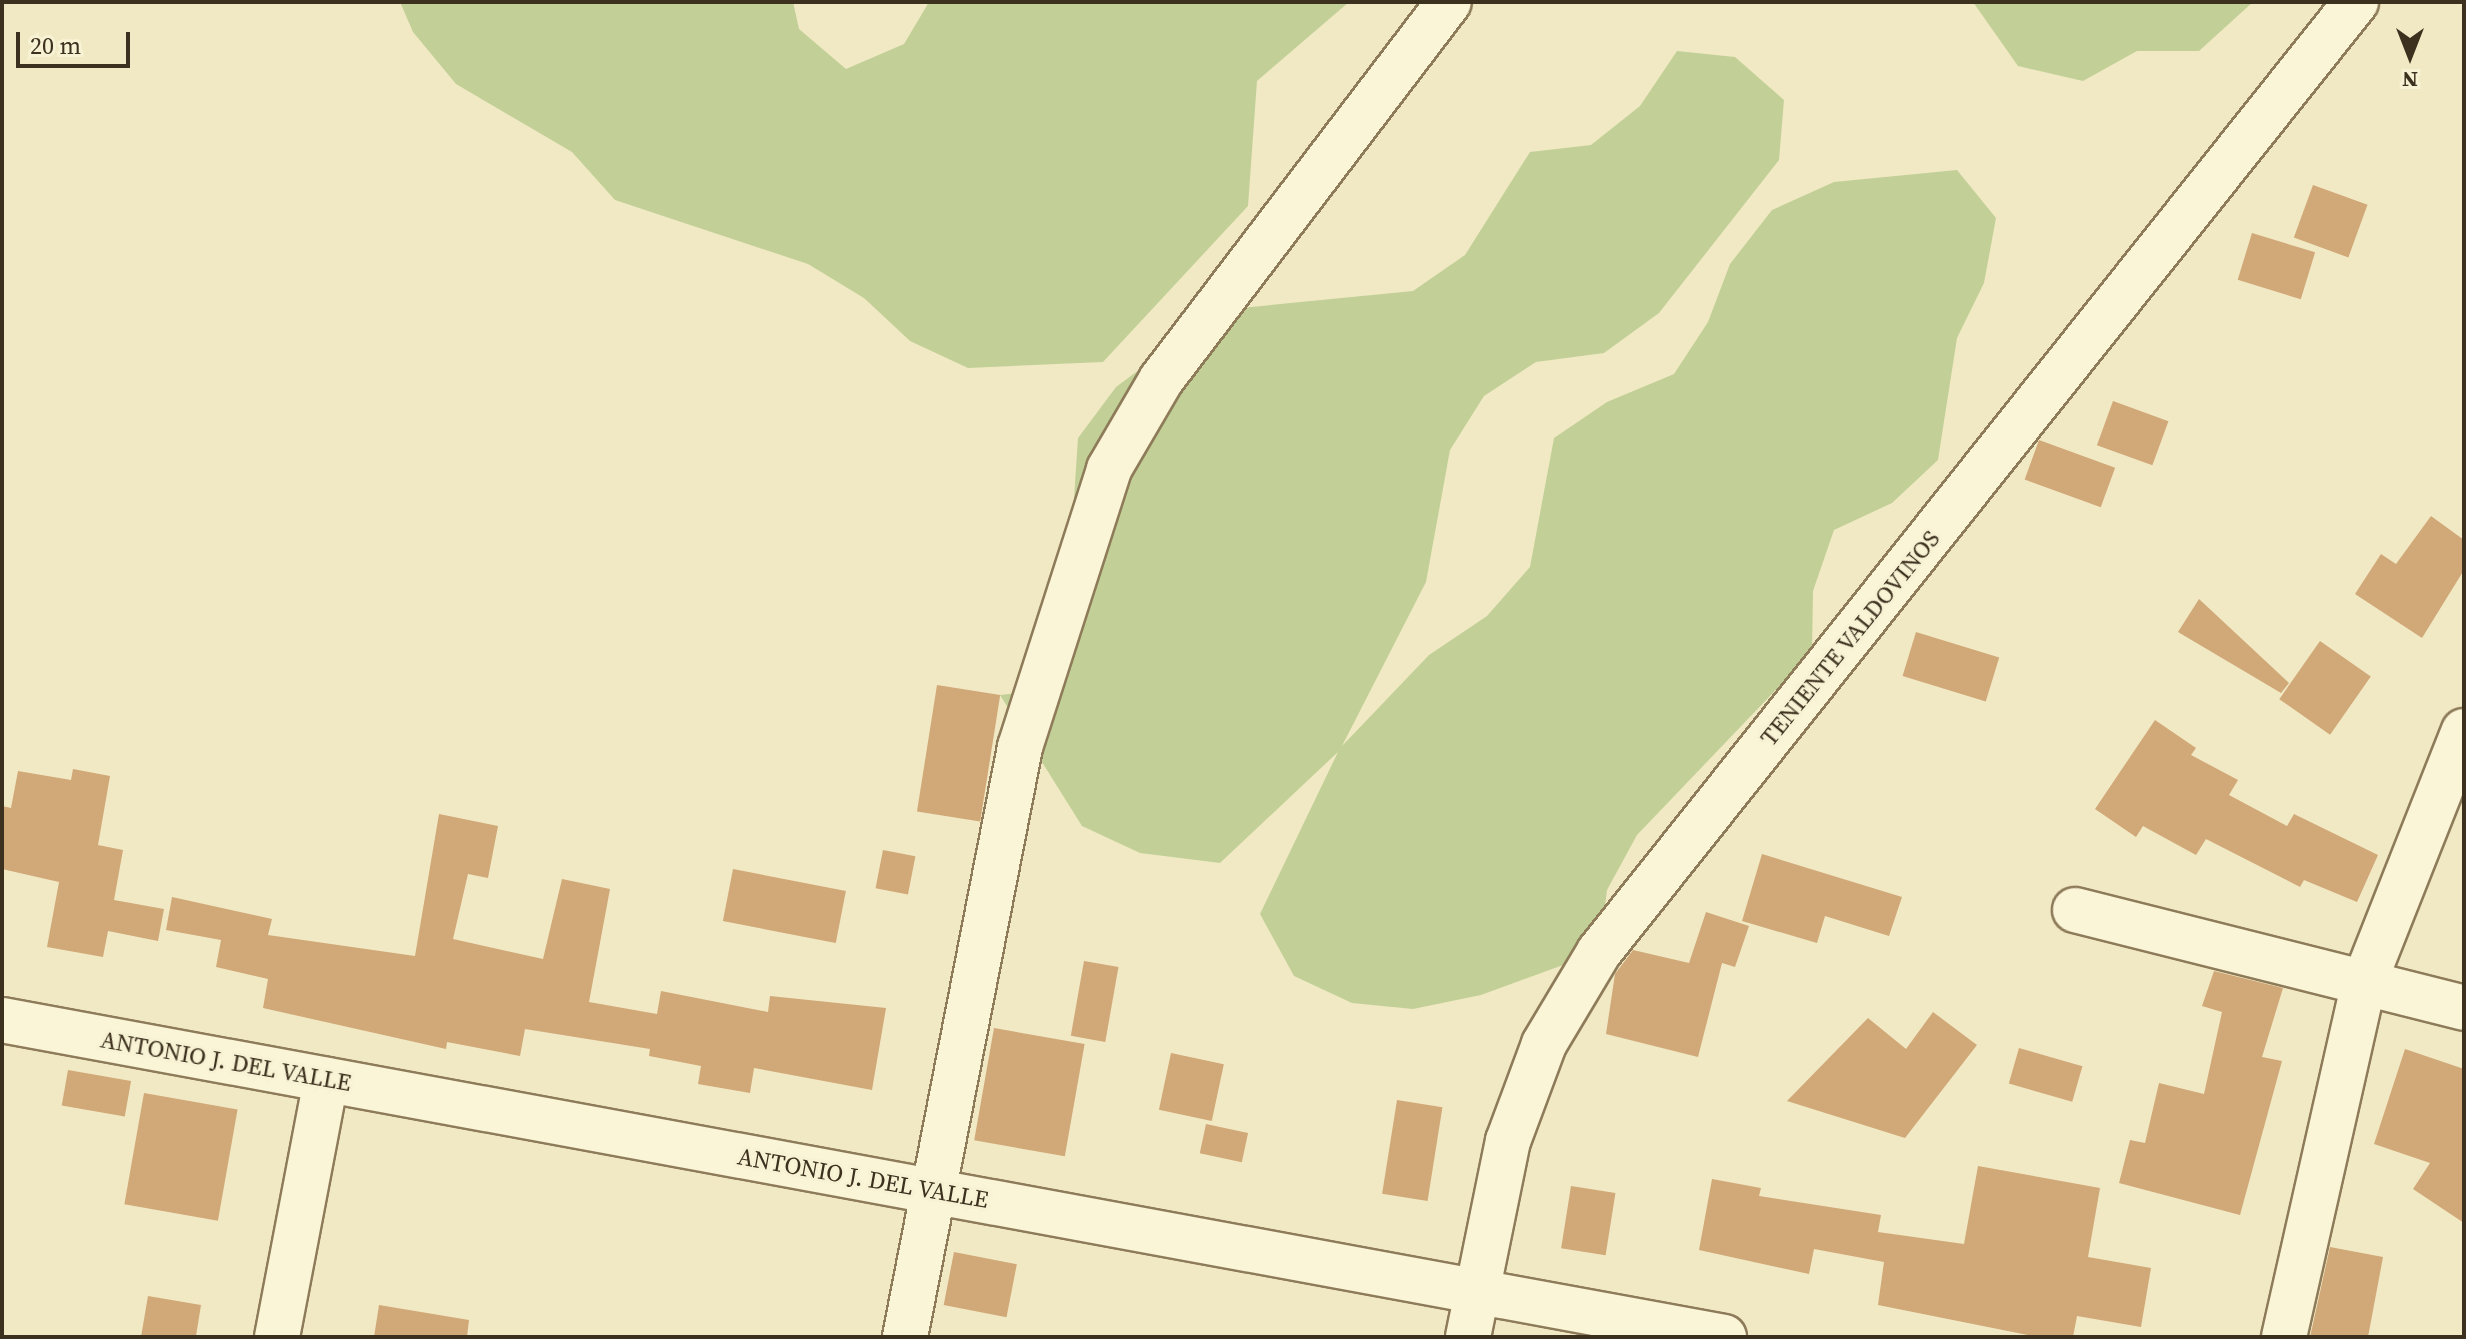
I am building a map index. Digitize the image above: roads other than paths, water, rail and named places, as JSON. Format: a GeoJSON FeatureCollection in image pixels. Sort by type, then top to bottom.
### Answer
{"type":"FeatureCollection","features":[{"type":"Feature","properties":{"kind":"street"},"geometry":{"type":"LineString","coordinates":[[905,1337],[1020,747],[1109,469],[1161,380],[1449,2]]}},
{"type":"Feature","properties":{"kind":"street","name":"TENIENTE VALDOVINOS"},"geometry":{"type":"LineString","coordinates":[[1468,1337],[1508,1141],[1544,1044],[1599,952],[2356,2]]}},
{"type":"Feature","properties":{"kind":"street"},"geometry":{"type":"LineString","coordinates":[[2284,1337],[2364,983],[2464,731]]}},
{"type":"Feature","properties":{"kind":"street"},"geometry":{"type":"LineString","coordinates":[[2075,910],[2464,1008]]}},
{"type":"Feature","properties":{"kind":"street","name":"ANTONIO J. DEL VALLE"},"geometry":{"type":"LineString","coordinates":[[2,1020],[1724,1337]]}},
{"type":"Feature","properties":{"kind":"street"},"geometry":{"type":"LineString","coordinates":[[277,1337],[326,1080]]}}]}
